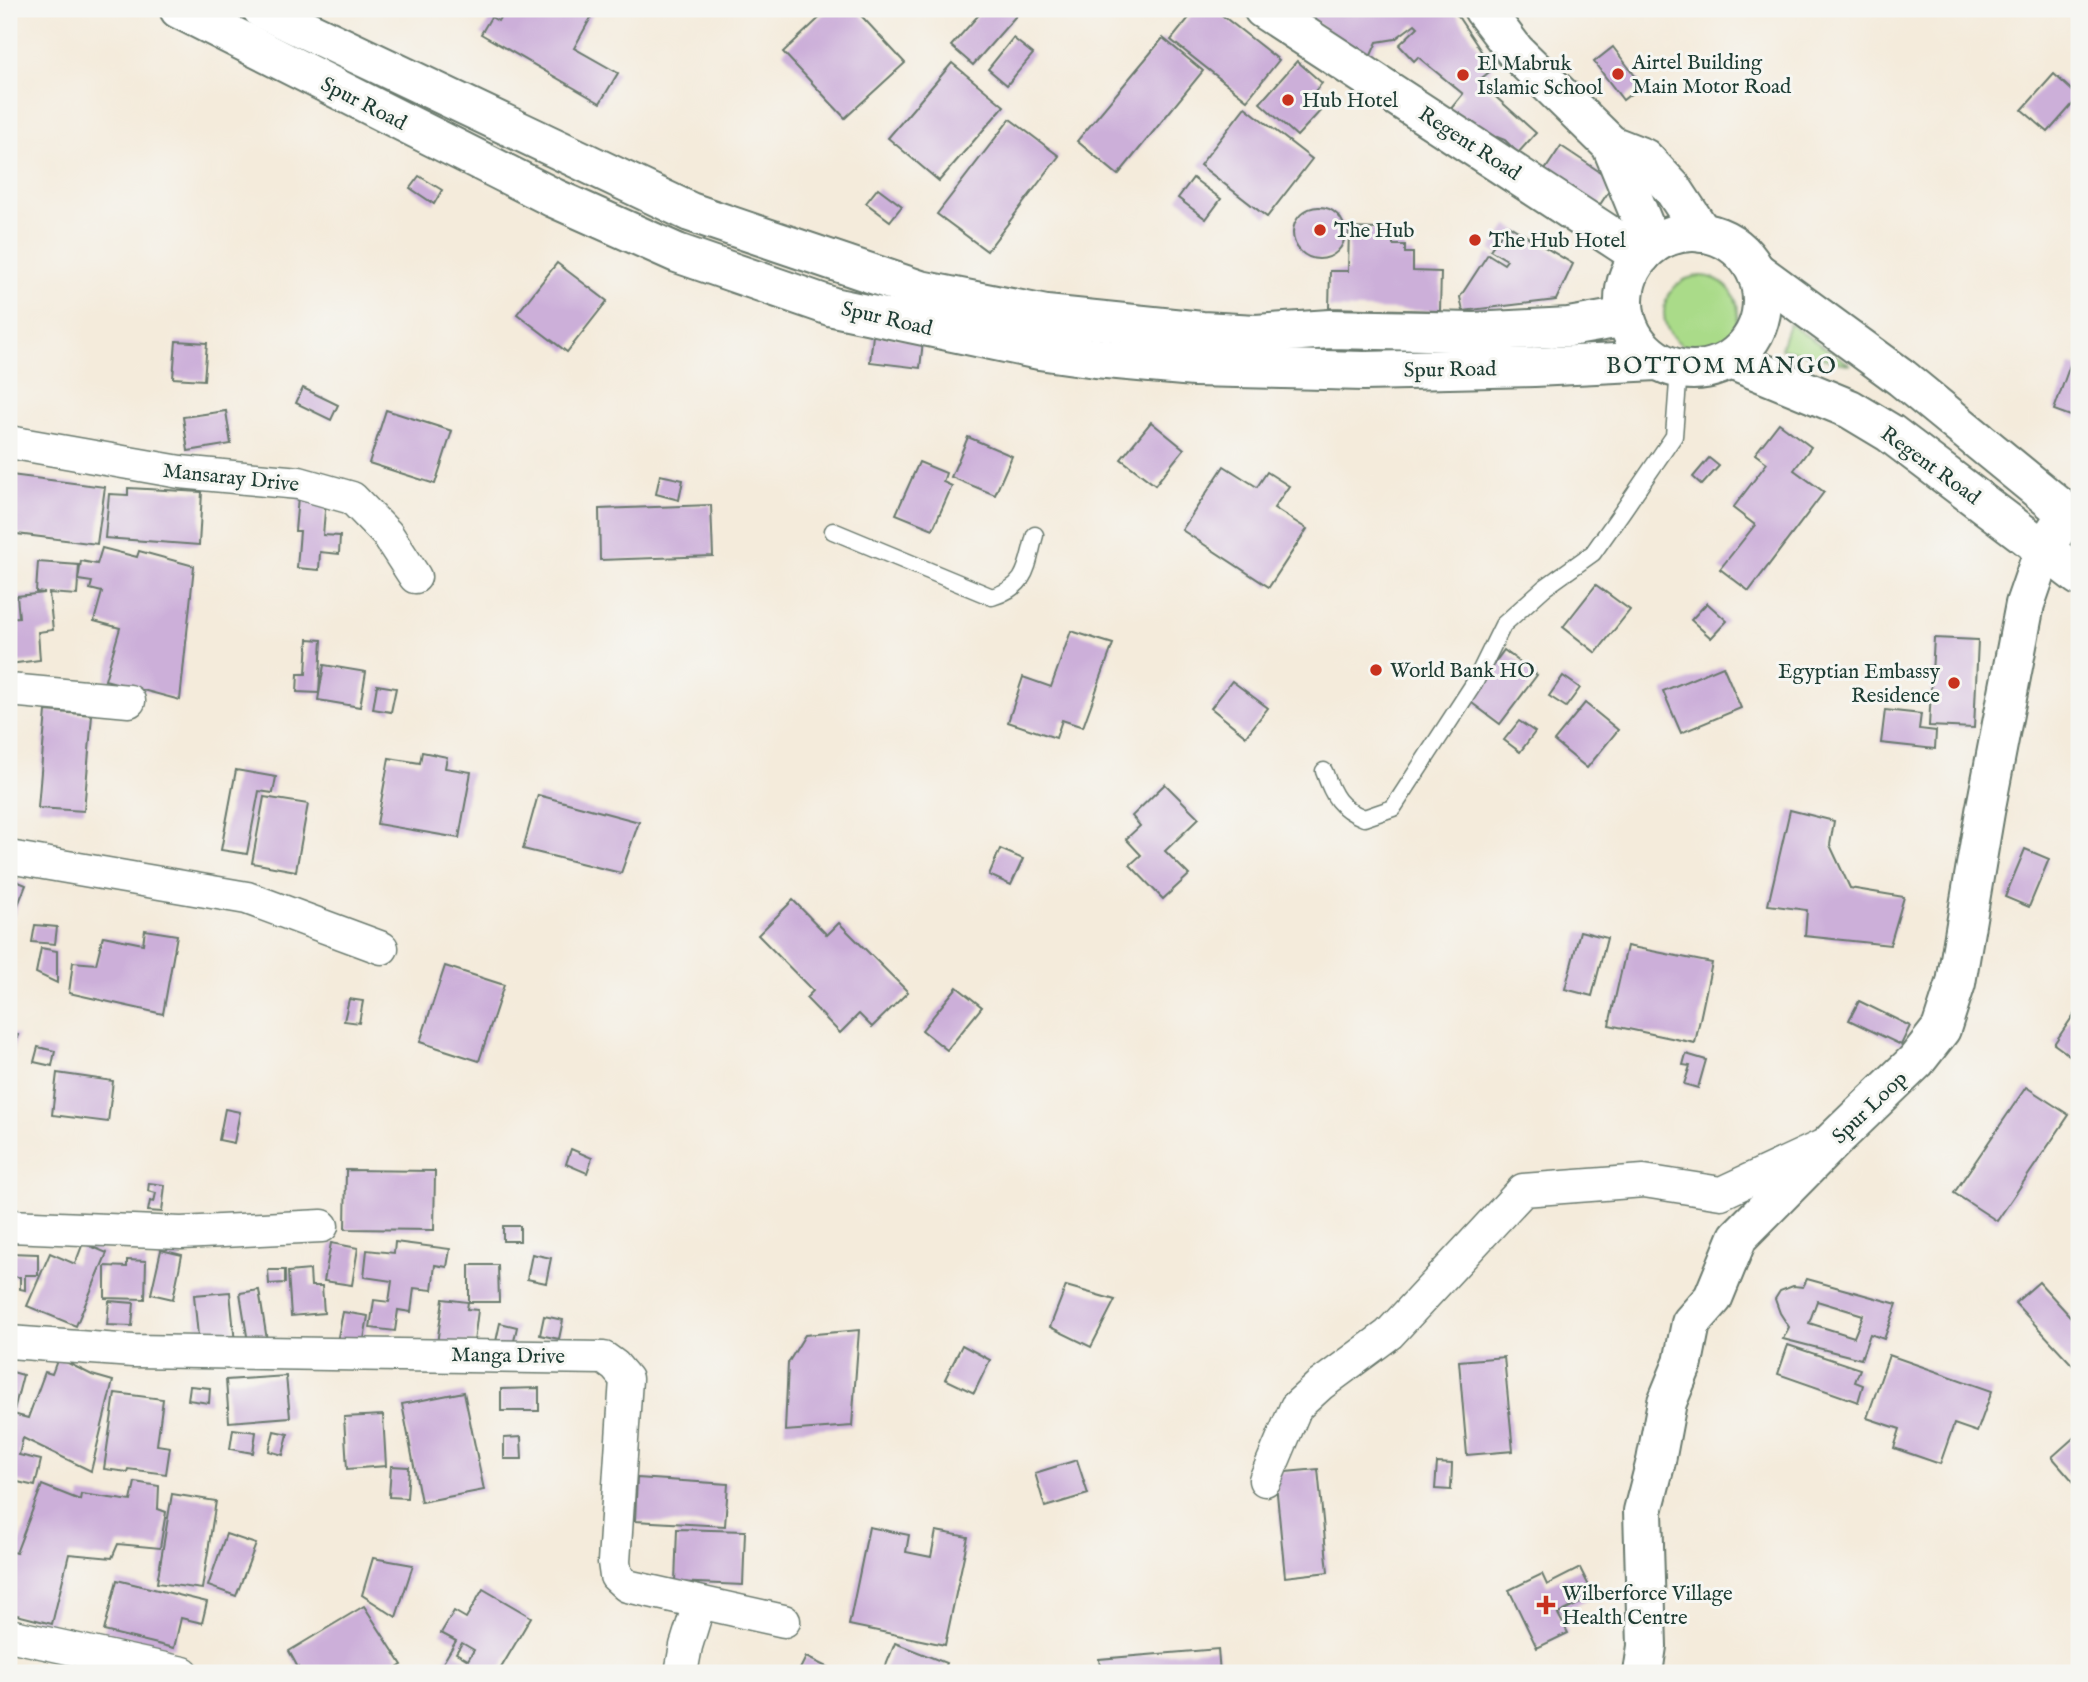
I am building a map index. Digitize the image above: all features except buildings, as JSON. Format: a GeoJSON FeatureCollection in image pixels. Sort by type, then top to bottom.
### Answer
{"type":"FeatureCollection","features":[{"type":"Feature","properties":{"kind":"main road","name":"Spur Road"},"geometry":{"type":"LineString","coordinates":[[179,9],[554,198],[677,253],[834,307],[1039,350],[1096,358],[1258,352],[1460,369],[1668,365]]}},
{"type":"Feature","properties":{"kind":"main road","name":"Spur Road"},"geometry":{"type":"LineString","coordinates":[[262,9],[690,212],[920,290],[1046,315],[1202,331],[1258,352],[1330,329],[1474,332],[1569,327],[1626,317]]}},
{"type":"Feature","properties":{"kind":"main road","name":"Regent Road"},"geometry":{"type":"LineString","coordinates":[[1263,9],[1646,251]]}},
{"type":"Feature","properties":{"kind":"main road"},"geometry":{"type":"LineString","coordinates":[[1483,9],[1516,51],[1611,145],[1644,158],[1673,189],[1702,233]]}},
{"type":"Feature","properties":{"kind":"main road"},"geometry":{"type":"LineString","coordinates":[[1611,145],[1646,251]]}},
{"type":"Feature","properties":{"kind":"main road"},"geometry":{"type":"LineString","coordinates":[[1756,271],[1762,295],[1760,320],[1744,349],[1731,360],[1715,367],[1697,370],[1668,365],[1642,348],[1630,332],[1624,298],[1626,283],[1646,251],[1668,237],[1685,233],[1719,237],[1741,250],[1756,271],[1902,378],[2073,518]]}},
{"type":"Feature","properties":{"kind":"main road","name":"Regent Road"},"geometry":{"type":"LineString","coordinates":[[1731,360],[1850,410],[1890,433],[2079,576]]}},
{"type":"Feature","properties":{"kind":"main road","name":"Spur Loop"},"geometry":{"type":"LineString","coordinates":[[1643,1673],[1647,1646],[1643,1511],[1657,1461],[1667,1402],[1683,1363],[1691,1323],[1713,1298],[1738,1237],[1916,1061],[1941,1029],[1956,983],[2025,604],[2044,549],[2073,518]]}},
{"type":"Feature","properties":{"kind":"street","name":"Mansaray Drive"},"geometry":{"type":"LineString","coordinates":[[9,442],[180,472],[299,482],[352,498],[387,534],[415,577]]}},
{"type":"Feature","properties":{"kind":"street"},"geometry":{"type":"LineString","coordinates":[[9,690],[129,701]]}},
{"type":"Feature","properties":{"kind":"street"},"geometry":{"type":"LineString","coordinates":[[9,857],[247,898],[382,948]]}},
{"type":"Feature","properties":{"kind":"street"},"geometry":{"type":"LineString","coordinates":[[1265,1480],[1296,1407],[1320,1385],[1389,1334],[1523,1190],[1644,1181],[1721,1193],[1833,1141]]}},
{"type":"Feature","properties":{"kind":"street"},"geometry":{"type":"LineString","coordinates":[[9,1226],[181,1233],[322,1226]]}},
{"type":"Feature","properties":{"kind":"street","name":"Manga Drive"},"geometry":{"type":"LineString","coordinates":[[9,1342],[133,1351],[604,1357],[626,1379],[614,1562],[616,1576],[627,1586],[783,1621]]}},
{"type":"Feature","properties":{"kind":"street"},"geometry":{"type":"LineString","coordinates":[[681,1673],[699,1604]]}},
{"type":"Feature","properties":{"kind":"street"},"geometry":{"type":"LineString","coordinates":[[9,1635],[183,1673]]}},
{"type":"Feature","properties":{"kind":"lane"},"geometry":{"type":"LineString","coordinates":[[1324,771],[1332,795],[1350,813],[1364,818],[1393,808],[1475,682],[1503,625],[1544,588],[1593,552],[1674,436],[1668,365]]}},
{"type":"Feature","properties":{"kind":"lane"},"geometry":{"type":"LineString","coordinates":[[833,531],[992,597],[1011,591],[1024,575],[1035,535]]}},
{"type":"Feature","properties":{"kind":"green space"},"geometry":{"type":"Polygon","coordinates":[[[1701,276],[1715,279],[1727,287],[1735,299],[1738,313],[1735,327],[1727,339],[1715,347],[1701,350],[1687,347],[1675,339],[1667,327],[1664,313],[1667,299],[1675,287],[1687,279],[1701,276]]]}},
{"type":"Feature","properties":{"kind":"green space"},"geometry":{"type":"Polygon","coordinates":[[[1789,324],[1851,365],[1781,348],[1789,324]]]}},
{"type":"Feature","properties":{"kind":"place","name":"Airtel Building Main Motor Road"},"geometry":{"type":"Point","coordinates":[1618,74]}},
{"type":"Feature","properties":{"kind":"place","name":"El Mabruk Islamic School"},"geometry":{"type":"Point","coordinates":[1463,75]}},
{"type":"Feature","properties":{"kind":"place","name":"Hub Hotel"},"geometry":{"type":"Point","coordinates":[1288,100]}},
{"type":"Feature","properties":{"kind":"place","name":"The Hub"},"geometry":{"type":"Point","coordinates":[1320,230]}},
{"type":"Feature","properties":{"kind":"place","name":"The Hub Hotel"},"geometry":{"type":"Point","coordinates":[1475,240]}},
{"type":"Feature","properties":{"kind":"place","name":"World Bank HO"},"geometry":{"type":"Point","coordinates":[1376,670]}},
{"type":"Feature","properties":{"kind":"place","name":"Egyptian Embassy Residence"},"geometry":{"type":"Point","coordinates":[1954,683]}},
{"type":"Feature","properties":{"kind":"place","name":"Wilberforce Village Health Centre"},"geometry":{"type":"Point","coordinates":[1546,1605]}},
{"type":"Feature","properties":{"kind":"district","name":"BOTTOM MANGO"},"geometry":{"type":"Point","coordinates":[1722,365]}}]}
